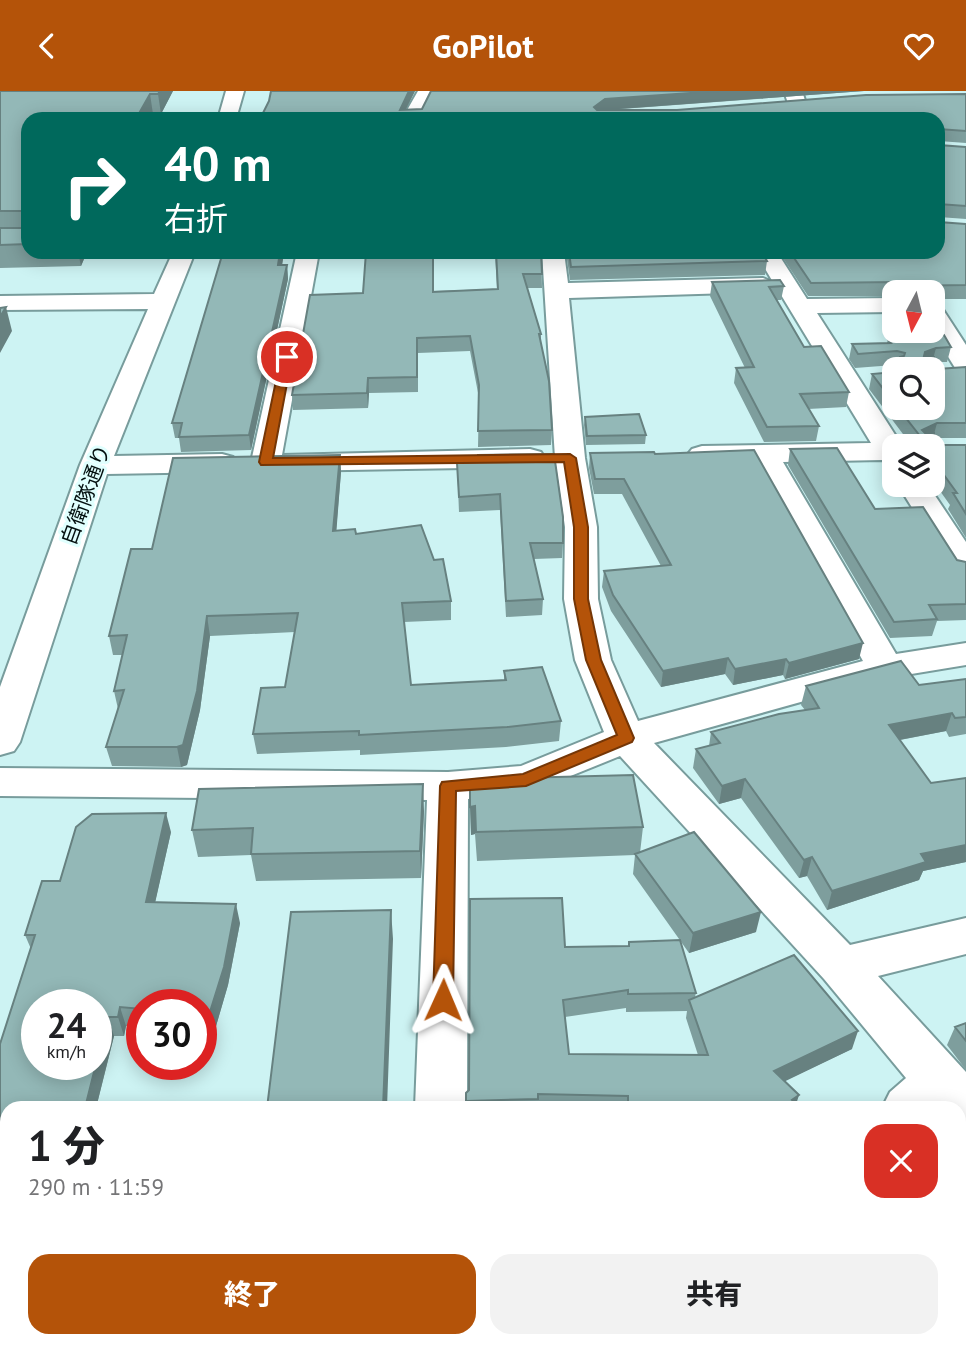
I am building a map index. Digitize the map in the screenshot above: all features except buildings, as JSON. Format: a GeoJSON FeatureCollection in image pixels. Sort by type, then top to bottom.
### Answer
{"type":"FeatureCollection","features":[{"type":"Feature","properties":{"kind":"street"},"geometry":{"type":"LineString","coordinates":[[229,112],[235,91]]}},
{"type":"Feature","properties":{"kind":"street"},"geometry":{"type":"LineString","coordinates":[[415,112],[427,91]]}},
{"type":"Feature","properties":{"kind":"street","name":"自衛隊通り"},"geometry":{"type":"LineString","coordinates":[[0,742],[95,465],[181,259]]}},
{"type":"Feature","properties":{"kind":"street"},"geometry":{"type":"LineString","coordinates":[[266,462],[307,259]]}},
{"type":"Feature","properties":{"kind":"street"},"geometry":{"type":"LineString","coordinates":[[553,259],[555,291],[584,458],[581,599],[593,660],[626,738],[841,966],[938,1097]]}},
{"type":"Feature","properties":{"kind":"street"},"geometry":{"type":"LineString","coordinates":[[771,259],[794,295],[858,379],[884,434]]}},
{"type":"Feature","properties":{"kind":"street"},"geometry":{"type":"LineString","coordinates":[[555,291],[794,295],[882,304]]}},
{"type":"Feature","properties":{"kind":"street"},"geometry":{"type":"LineString","coordinates":[[0,303],[165,301]]}},
{"type":"Feature","properties":{"kind":"street"},"geometry":{"type":"LineString","coordinates":[[945,324],[959,370]]}},
{"type":"Feature","properties":{"kind":"street"},"geometry":{"type":"LineString","coordinates":[[681,455],[882,452]]}},
{"type":"Feature","properties":{"kind":"street"},"geometry":{"type":"LineString","coordinates":[[764,453],[885,667]]}},
{"type":"Feature","properties":{"kind":"street"},"geometry":{"type":"LineString","coordinates":[[95,465],[584,458]]}},
{"type":"Feature","properties":{"kind":"street"},"geometry":{"type":"LineString","coordinates":[[921,497],[966,568]]}},
{"type":"Feature","properties":{"kind":"street"},"geometry":{"type":"LineString","coordinates":[[0,782],[448,786],[526,780],[626,738],[885,667],[966,654]]}},
{"type":"Feature","properties":{"kind":"street"},"geometry":{"type":"LineString","coordinates":[[441,1101],[448,786]]}},
{"type":"Feature","properties":{"kind":"street"},"geometry":{"type":"LineString","coordinates":[[841,966],[966,936]]}},
{"type":"Feature","properties":{"kind":"route"},"geometry":{"type":"LineString","coordinates":[[287,357],[266,462],[570,458],[581,527],[581,599],[593,660],[626,738],[526,780],[448,786],[443,1000]]}}]}
